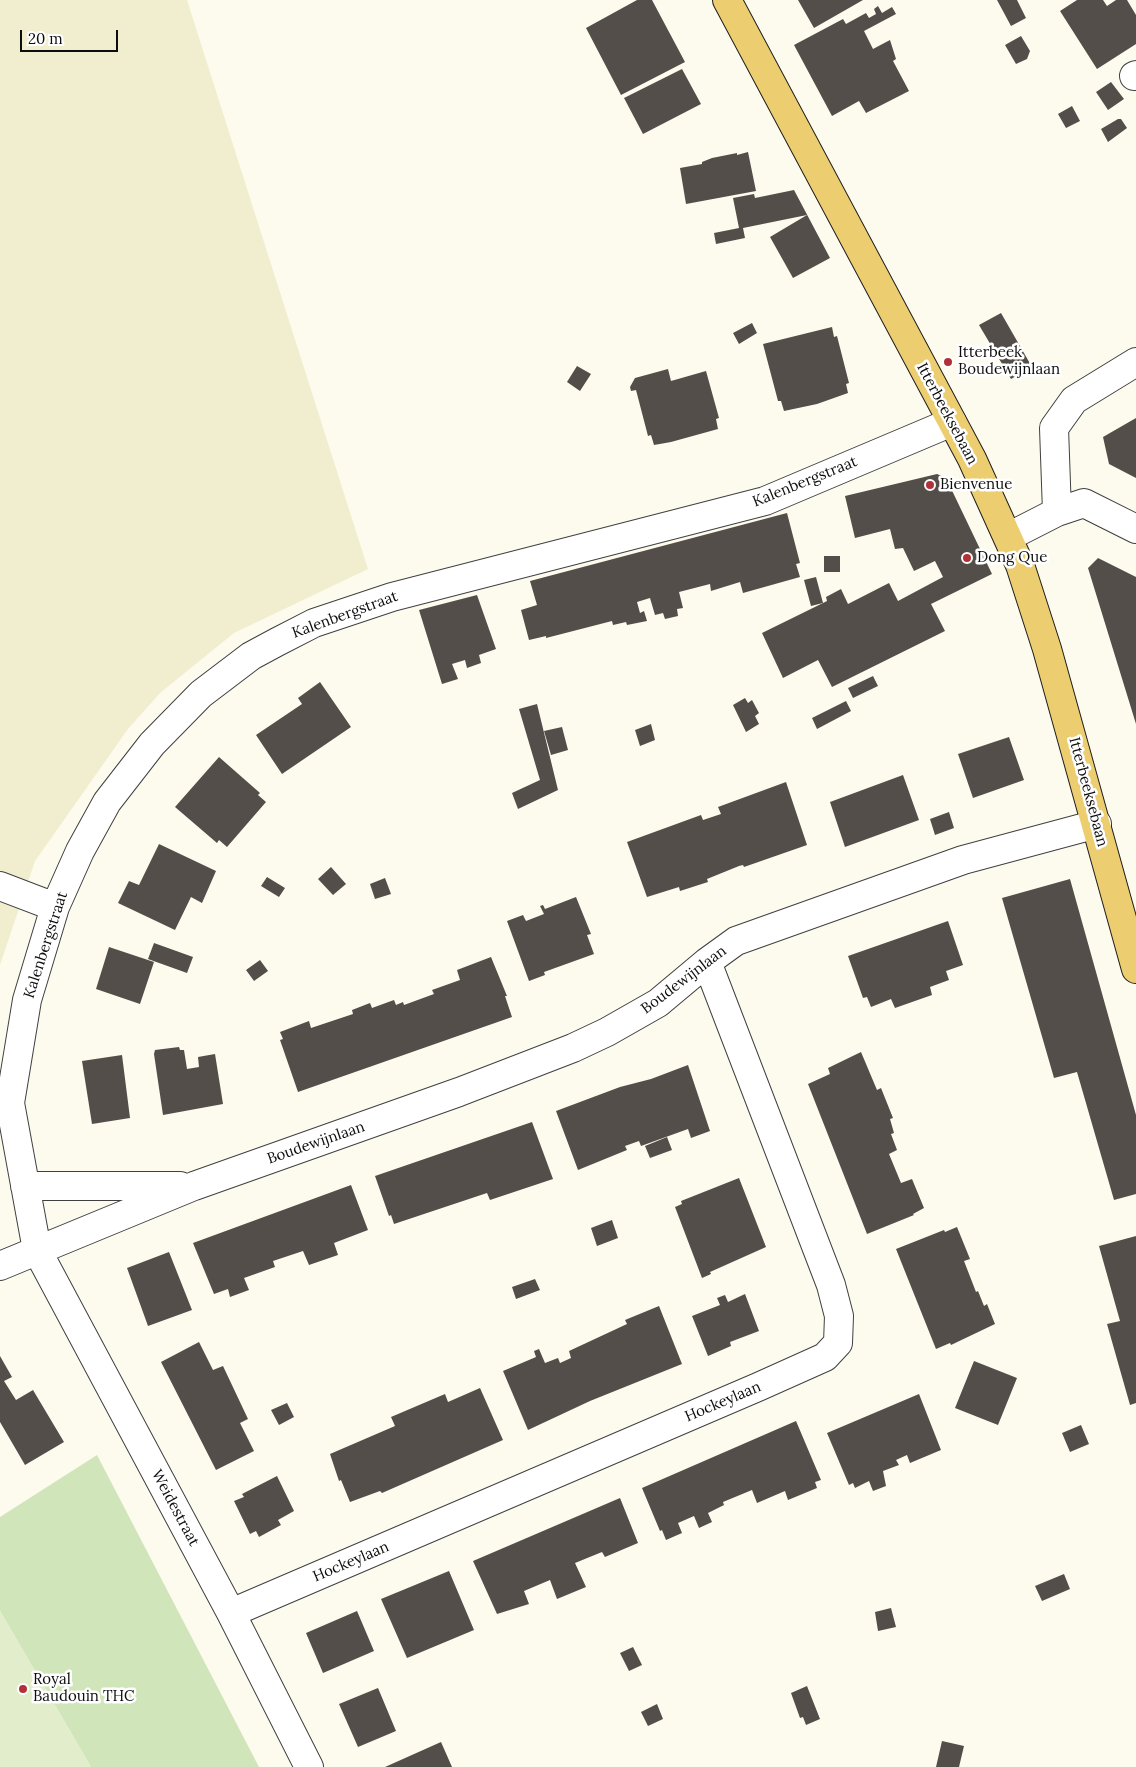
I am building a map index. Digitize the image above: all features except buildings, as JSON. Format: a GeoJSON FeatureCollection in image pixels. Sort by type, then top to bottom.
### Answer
{"type":"FeatureCollection","features":[{"type":"Feature","properties":{"kind":"main road","name":"Itterbeeksebaan"},"geometry":{"type":"LineString","coordinates":[[727,0],[972,459],[1020,565],[1048,649],[1136,970]]}},
{"type":"Feature","properties":{"kind":"street"},"geometry":{"type":"LineString","coordinates":[[1057,512],[1054,428],[1074,400],[1136,362]]}},
{"type":"Feature","properties":{"kind":"street","name":"Kalenbergstraat"},"geometry":{"type":"LineString","coordinates":[[38,1250],[10,1103],[27,1000],[55,907],[80,851],[107,802],[124,777],[152,744],[201,694],[251,656],[314,623],[392,597],[765,501],[952,422]]}},
{"type":"Feature","properties":{"kind":"street"},"geometry":{"type":"LineString","coordinates":[[1008,537],[1057,512],[1084,503],[1136,529]]}},
{"type":"Feature","properties":{"kind":"street","name":"Boudewijnlaan"},"geometry":{"type":"LineString","coordinates":[[38,1250],[194,1186],[459,1092],[573,1048],[607,1032],[658,1003],[706,962],[736,942],[963,860],[1097,824]]}},
{"type":"Feature","properties":{"kind":"street"},"geometry":{"type":"LineString","coordinates":[[0,886],[55,907]]}},
{"type":"Feature","properties":{"kind":"street","name":"Hockeylaan"},"geometry":{"type":"LineString","coordinates":[[231,1613],[758,1388],[825,1356],[838,1343],[839,1316],[831,1285],[706,962]]}},
{"type":"Feature","properties":{"kind":"street","name":"Boudewijnlaan"},"geometry":{"type":"LineString","coordinates":[[26,1186],[194,1186]]}},
{"type":"Feature","properties":{"kind":"street"},"geometry":{"type":"LineString","coordinates":[[0,1266],[38,1250]]}},
{"type":"Feature","properties":{"kind":"street","name":"Weidestraat"},"geometry":{"type":"LineString","coordinates":[[38,1250],[231,1613],[309,1767]]}},
{"type":"Feature","properties":{"kind":"shaded area"},"geometry":{"type":"Polygon","coordinates":[[[0,0],[187,0],[368,569],[234,633],[160,693],[128,729],[35,861],[0,965],[0,0]]]}},
{"type":"Feature","properties":{"kind":"green space"},"geometry":{"type":"Polygon","coordinates":[[[97,1455],[259,1767],[91,1767],[0,1611],[0,1517],[97,1455]]]}},
{"type":"Feature","properties":{"kind":"green space","name":"Royal Baudouin THC"},"geometry":{"type":"Polygon","coordinates":[[[0,1611],[91,1767],[0,1767],[0,1611]]]}},
{"type":"Feature","properties":{"kind":"place","name":"Itterbeek Boudewijnlaan"},"geometry":{"type":"Point","coordinates":[948,362]}},
{"type":"Feature","properties":{"kind":"place","name":"Bienvenue"},"geometry":{"type":"Point","coordinates":[930,485]}},
{"type":"Feature","properties":{"kind":"place","name":"Dong Que"},"geometry":{"type":"Point","coordinates":[967,558]}},
{"type":"Feature","properties":{"kind":"place","name":"Royal Baudouin THC"},"geometry":{"type":"Point","coordinates":[23,1689]}}]}
